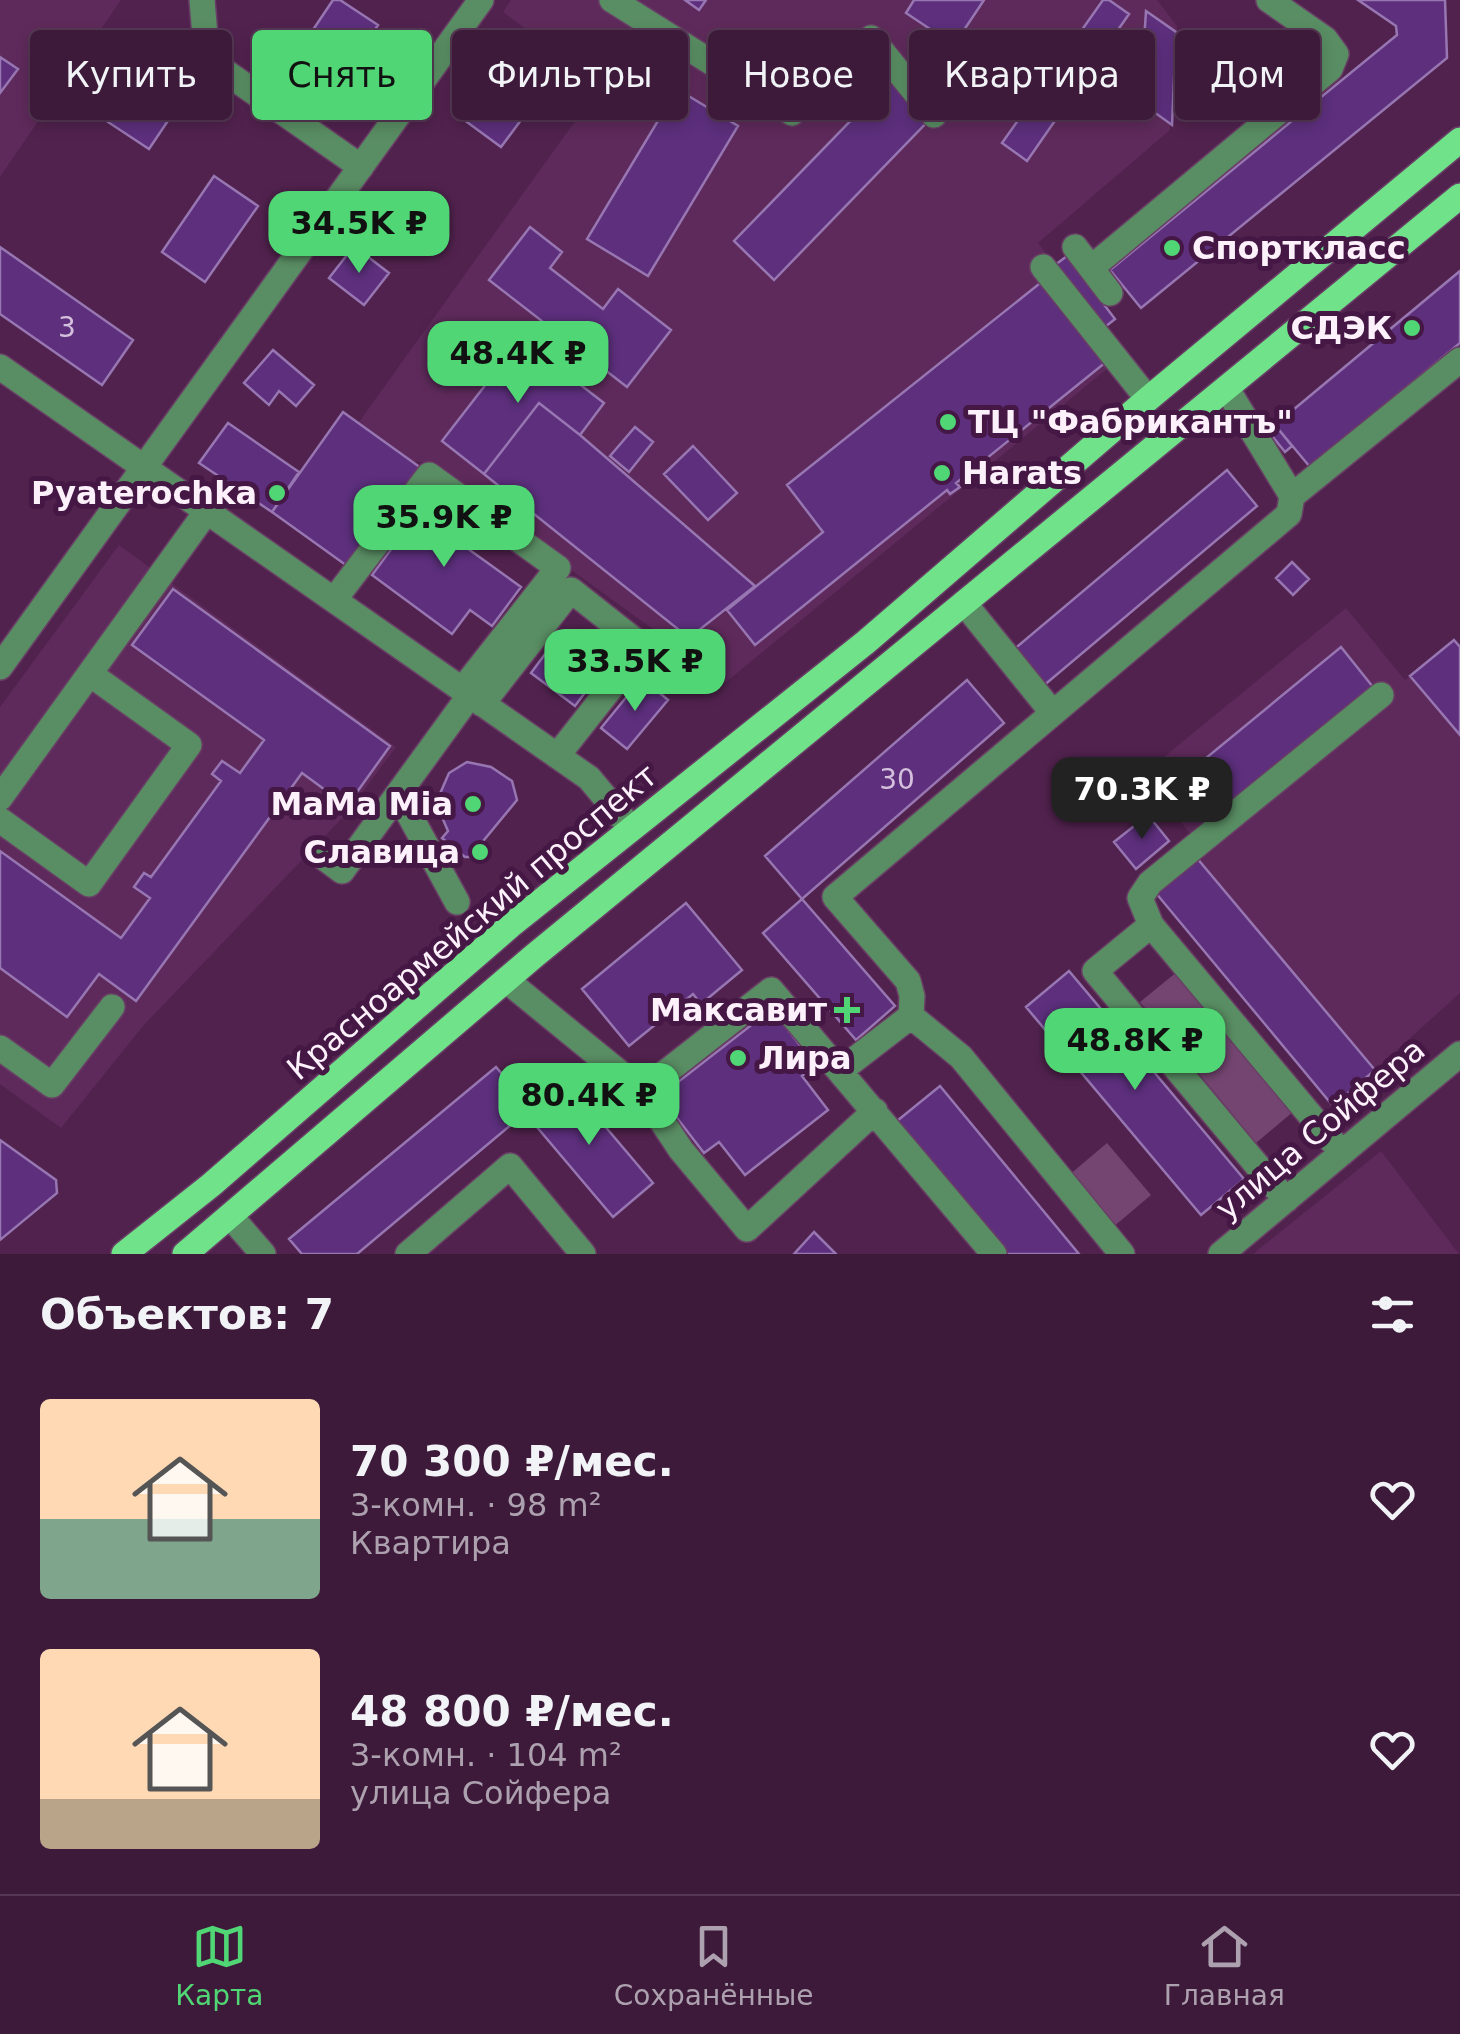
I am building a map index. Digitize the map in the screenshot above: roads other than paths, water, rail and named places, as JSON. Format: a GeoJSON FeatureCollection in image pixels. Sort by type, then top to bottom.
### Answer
{"type":"FeatureCollection","features":[{"type":"Feature","properties":{"kind":"main road","name":"Красноармейский проспект"},"geometry":{"type":"LineString","coordinates":[[124,1254],[212,1186],[511,926],[866,642],[1148,399],[1460,140]]}},
{"type":"Feature","properties":{"kind":"main road","name":"Красноармейский проспект"},"geometry":{"type":"LineString","coordinates":[[185,1254],[506,980],[1460,196]]}},
{"type":"Feature","properties":{"kind":"street"},"geometry":{"type":"LineString","coordinates":[[202,0],[207,59],[361,168]]}},
{"type":"Feature","properties":{"kind":"street"},"geometry":{"type":"LineString","coordinates":[[0,667],[481,0]]}},
{"type":"Feature","properties":{"kind":"street"},"geometry":{"type":"LineString","coordinates":[[612,0],[792,114],[871,38],[909,84]]}},
{"type":"Feature","properties":{"kind":"street"},"geometry":{"type":"LineString","coordinates":[[1091,268],[1330,70],[1336,54],[1325,39],[1269,0]]}},
{"type":"Feature","properties":{"kind":"street"},"geometry":{"type":"LineString","coordinates":[[1075,247],[1110,292]]}},
{"type":"Feature","properties":{"kind":"street"},"geometry":{"type":"LineString","coordinates":[[1043,267],[1148,399]]}},
{"type":"Feature","properties":{"kind":"street"},"geometry":{"type":"LineString","coordinates":[[1292,496],[1460,360]]}},
{"type":"Feature","properties":{"kind":"street"},"geometry":{"type":"LineString","coordinates":[[0,367],[588,778],[630,828]]}},
{"type":"Feature","properties":{"kind":"street"},"geometry":{"type":"LineString","coordinates":[[841,1070],[911,1016],[912,996],[908,982],[835,897],[1289,514],[1292,496],[1227,389]]}},
{"type":"Feature","properties":{"kind":"street"},"geometry":{"type":"LineString","coordinates":[[322,856],[342,871],[472,696],[558,568],[428,475],[334,600]]}},
{"type":"Feature","properties":{"kind":"street"},"geometry":{"type":"LineString","coordinates":[[0,798],[207,511]]}},
{"type":"Feature","properties":{"kind":"street"},"geometry":{"type":"LineString","coordinates":[[472,696],[571,590],[643,647],[557,756]]}},
{"type":"Feature","properties":{"kind":"street"},"geometry":{"type":"LineString","coordinates":[[964,603],[1052,712]]}},
{"type":"Feature","properties":{"kind":"street"},"geometry":{"type":"LineString","coordinates":[[0,820],[89,884],[189,745],[90,674]]}},
{"type":"Feature","properties":{"kind":"street"},"geometry":{"type":"LineString","coordinates":[[1342,1153],[1151,924],[1140,898],[1150,883],[1381,696]]}},
{"type":"Feature","properties":{"kind":"street"},"geometry":{"type":"LineString","coordinates":[[398,794],[457,902]]}},
{"type":"Feature","properties":{"kind":"street"},"geometry":{"type":"LineString","coordinates":[[1151,924],[1095,971],[1286,1200]]}},
{"type":"Feature","properties":{"kind":"street"},"geometry":{"type":"LineString","coordinates":[[506,980],[642,1091],[681,1150],[748,1229],[875,1111]]}},
{"type":"Feature","properties":{"kind":"street"},"geometry":{"type":"LineString","coordinates":[[642,1091],[771,990],[994,1254]]}},
{"type":"Feature","properties":{"kind":"street"},"geometry":{"type":"LineString","coordinates":[[0,1048],[52,1085],[112,1007]]}},
{"type":"Feature","properties":{"kind":"street"},"geometry":{"type":"LineString","coordinates":[[911,1016],[961,1058],[1122,1254]]}},
{"type":"Feature","properties":{"kind":"street","name":"улица Сойфера"},"geometry":{"type":"LineString","coordinates":[[1222,1254],[1460,1054]]}},
{"type":"Feature","properties":{"kind":"street"},"geometry":{"type":"LineString","coordinates":[[408,1254],[510,1166],[582,1254]]}},
{"type":"Feature","properties":{"kind":"street"},"geometry":{"type":"LineString","coordinates":[[231,1218],[263,1254]]}},
{"type":"Feature","properties":{"kind":"place","name":"Спорткласс"},"geometry":{"type":"Point","coordinates":[1172,248]}},
{"type":"Feature","properties":{"kind":"place","name":"СДЭК"},"geometry":{"type":"Point","coordinates":[1412,328]}},
{"type":"Feature","properties":{"kind":"place","name":"ТЦ \"Фабрикантъ\""},"geometry":{"type":"Point","coordinates":[948,422]}},
{"type":"Feature","properties":{"kind":"place","name":"Harats"},"geometry":{"type":"Point","coordinates":[942,473]}},
{"type":"Feature","properties":{"kind":"place","name":"Pyaterochka"},"geometry":{"type":"Point","coordinates":[277,493]}},
{"type":"Feature","properties":{"kind":"place","name":"MaMa Mia"},"geometry":{"type":"Point","coordinates":[473,804]}},
{"type":"Feature","properties":{"kind":"place","name":"Славица"},"geometry":{"type":"Point","coordinates":[480,852]}},
{"type":"Feature","properties":{"kind":"place","name":"Максавит"},"geometry":{"type":"Point","coordinates":[847,1010]}},
{"type":"Feature","properties":{"kind":"place","name":"Лира"},"geometry":{"type":"Point","coordinates":[738,1058]}}]}
